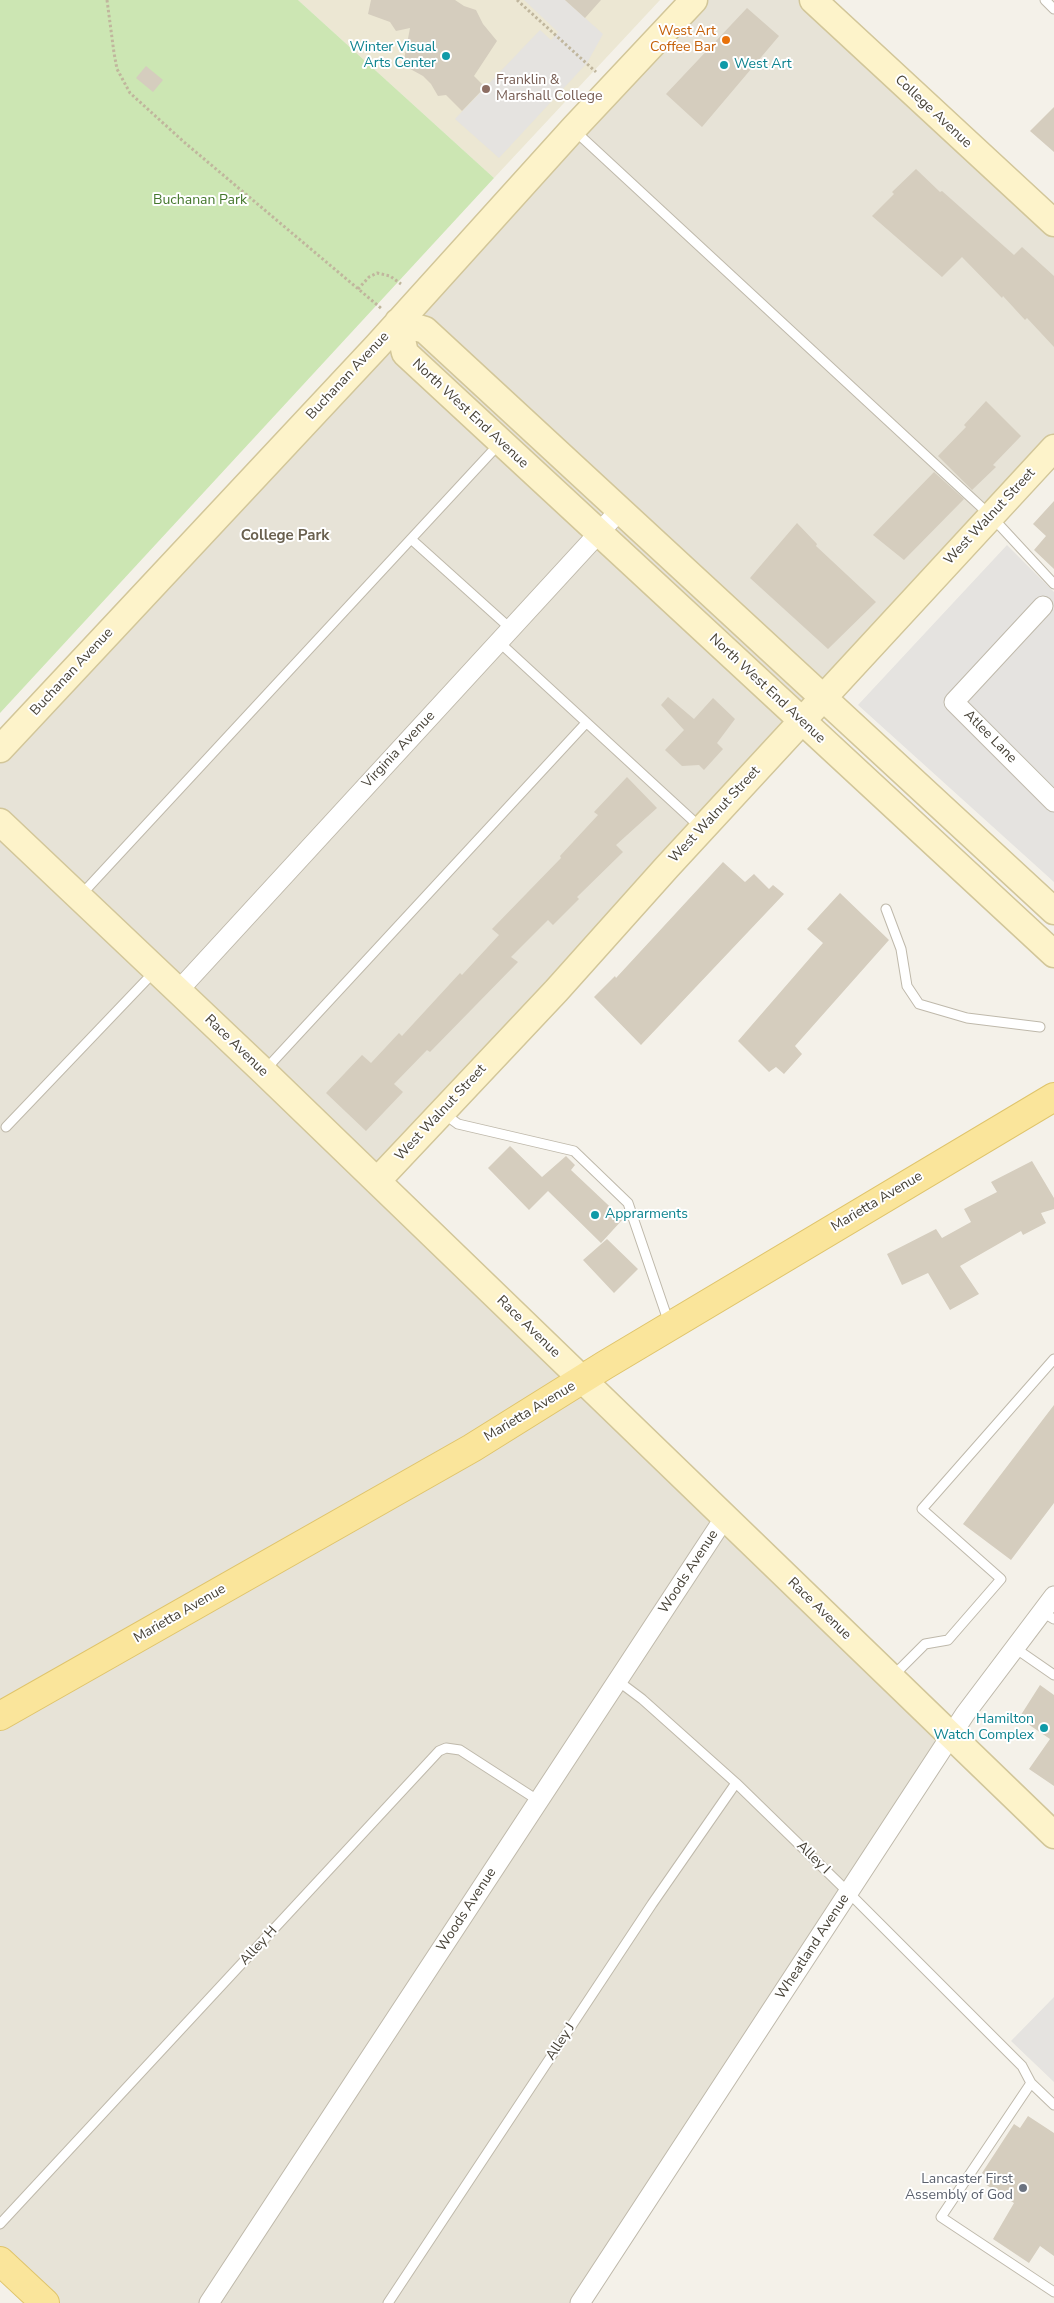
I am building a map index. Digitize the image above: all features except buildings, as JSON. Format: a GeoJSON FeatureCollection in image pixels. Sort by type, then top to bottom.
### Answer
{"type":"FeatureCollection","features":[{"type":"Feature","properties":{"kind":"main road","name":"Marietta Avenue"},"geometry":{"type":"LineString","coordinates":[[0,1716],[472,1448],[670,1326],[1054,1097]]}},
{"type":"Feature","properties":{"kind":"main road"},"geometry":{"type":"LineString","coordinates":[[0,2261],[45,2303]]}},
{"type":"Feature","properties":{"kind":"street","name":"Buchanan Avenue"},"geometry":{"type":"LineString","coordinates":[[0,749],[398,322],[694,0]]}},
{"type":"Feature","properties":{"kind":"street","name":"College Avenue"},"geometry":{"type":"LineString","coordinates":[[813,0],[1054,223]]}},
{"type":"Feature","properties":{"kind":"street","name":"North West End Avenue"},"geometry":{"type":"LineString","coordinates":[[398,322],[405,353],[1054,954]]}},
{"type":"Feature","properties":{"kind":"street"},"geometry":{"type":"LineString","coordinates":[[398,322],[426,330],[1054,912]]}},
{"type":"Feature","properties":{"kind":"street","name":"West Walnut Street"},"geometry":{"type":"LineString","coordinates":[[377,1181],[556,991],[702,829],[1054,448]]}},
{"type":"Feature","properties":{"kind":"street","name":"Virginia Avenue"},"geometry":{"type":"LineString","coordinates":[[178,991],[620,510]]}},
{"type":"Feature","properties":{"kind":"street","name":"Atlee Lane"},"geometry":{"type":"LineString","coordinates":[[1043,606],[954,702],[1054,802]]}},
{"type":"Feature","properties":{"kind":"street","name":"Race Avenue"},"geometry":{"type":"LineString","coordinates":[[0,822],[264,1072],[1054,1835]]}},
{"type":"Feature","properties":{"kind":"street","name":"Woods Avenue"},"geometry":{"type":"LineString","coordinates":[[208,2303],[725,1518]]}},
{"type":"Feature","properties":{"kind":"street","name":"Wheatland Avenue"},"geometry":{"type":"LineString","coordinates":[[580,2303],[951,1736],[1015,1648],[1048,1616],[1054,1596]]}},
{"type":"Feature","properties":{"kind":"lane"},"geometry":{"type":"LineString","coordinates":[[1045,0],[1054,9]]}},
{"type":"Feature","properties":{"kind":"lane"},"geometry":{"type":"LineString","coordinates":[[574,129],[991,516],[1054,584]]}},
{"type":"Feature","properties":{"kind":"lane"},"geometry":{"type":"LineString","coordinates":[[79,897],[501,442]]}},
{"type":"Feature","properties":{"kind":"lane"},"geometry":{"type":"LineString","coordinates":[[411,539],[586,723],[702,829]]}},
{"type":"Feature","properties":{"kind":"lane"},"geometry":{"type":"LineString","coordinates":[[264,1072],[586,723]]}},
{"type":"Feature","properties":{"kind":"lane"},"geometry":{"type":"LineString","coordinates":[[886,909],[901,949],[907,986],[920,1004],[967,1018],[1040,1027]]}},
{"type":"Feature","properties":{"kind":"lane"},"geometry":{"type":"LineString","coordinates":[[6,1127],[156,970]]}},
{"type":"Feature","properties":{"kind":"lane"},"geometry":{"type":"LineString","coordinates":[[441,1111],[458,1124],[574,1151],[628,1203],[670,1326]]}},
{"type":"Feature","properties":{"kind":"lane"},"geometry":{"type":"LineString","coordinates":[[891,1678],[925,1644],[948,1640],[1001,1579],[922,1509],[1054,1359]]}},
{"type":"Feature","properties":{"kind":"lane"},"geometry":{"type":"LineString","coordinates":[[1015,1648],[1054,1675]]}},
{"type":"Feature","properties":{"kind":"lane","name":"Alley I"},"geometry":{"type":"LineString","coordinates":[[618,1681],[642,1699],[736,1783],[849,1892],[1022,2066],[1031,2083],[1054,2104]]}},
{"type":"Feature","properties":{"kind":"lane","name":"Alley H"},"geometry":{"type":"LineString","coordinates":[[0,2224],[440,1751],[446,1748],[460,1750],[539,1801]]}},
{"type":"Feature","properties":{"kind":"lane","name":"Alley J"},"geometry":{"type":"LineString","coordinates":[[388,2303],[652,1904],[736,1783]]}},
{"type":"Feature","properties":{"kind":"lane"},"geometry":{"type":"LineString","coordinates":[[1031,2083],[941,2218],[1054,2292]]}},
{"type":"Feature","properties":{"kind":"path"},"geometry":{"type":"LineString","coordinates":[[107,0],[116,61],[130,93],[146,109],[398,322]]}},
{"type":"Feature","properties":{"kind":"path"},"geometry":{"type":"LineString","coordinates":[[517,0],[597,72]]}},
{"type":"Feature","properties":{"kind":"path"},"geometry":{"type":"LineString","coordinates":[[358,289],[369,277],[377,273],[390,276],[401,284]]}},
{"type":"Feature","properties":{"kind":"shaded area","name":"Franklin & Marshall College"},"geometry":{"type":"Polygon","coordinates":[[[298,0],[660,0],[494,178],[298,0]]]}},
{"type":"Feature","properties":{"kind":"shaded area"},"geometry":{"type":"Polygon","coordinates":[[[524,0],[565,0],[603,34],[587,63],[499,158],[455,119],[540,30],[551,40],[558,32],[524,0]]]}},
{"type":"Feature","properties":{"kind":"shaded area"},"geometry":{"type":"Polygon","coordinates":[[[694,0],[813,0],[1054,223],[1054,448],[377,1181],[951,1736],[580,2303],[45,2303],[0,2261],[0,749],[694,0]]]}},
{"type":"Feature","properties":{"kind":"shaded area"},"geometry":{"type":"Polygon","coordinates":[[[1007,545],[1054,592],[1054,882],[858,705],[1007,545]]]}},
{"type":"Feature","properties":{"kind":"shaded area"},"geometry":{"type":"Polygon","coordinates":[[[1054,1997],[1054,2082],[1011,2041],[1054,1997]]]}},
{"type":"Feature","properties":{"kind":"green space","name":"Buchanan Park"},"geometry":{"type":"Polygon","coordinates":[[[0,0],[298,0],[494,178],[0,713],[0,0]]]}},
{"type":"Feature","properties":{"kind":"place","name":"West Art Coffee Bar"},"geometry":{"type":"Point","coordinates":[726,40]}},
{"type":"Feature","properties":{"kind":"place","name":"Winter Visual Arts Center"},"geometry":{"type":"Point","coordinates":[446,56]}},
{"type":"Feature","properties":{"kind":"place","name":"West Art"},"geometry":{"type":"Point","coordinates":[724,65]}},
{"type":"Feature","properties":{"kind":"place","name":"Franklin & Marshall College"},"geometry":{"type":"Point","coordinates":[486,89]}},
{"type":"Feature","properties":{"kind":"place","name":"Apprarments"},"geometry":{"type":"Point","coordinates":[595,1215]}},
{"type":"Feature","properties":{"kind":"place","name":"Hamilton Watch Complex"},"geometry":{"type":"Point","coordinates":[1044,1728]}},
{"type":"Feature","properties":{"kind":"place","name":"Lancaster First Assembly of God"},"geometry":{"type":"Point","coordinates":[1023,2188]}},
{"type":"Feature","properties":{"kind":"district","name":"College Park"},"geometry":{"type":"Point","coordinates":[285,536]}}]}
